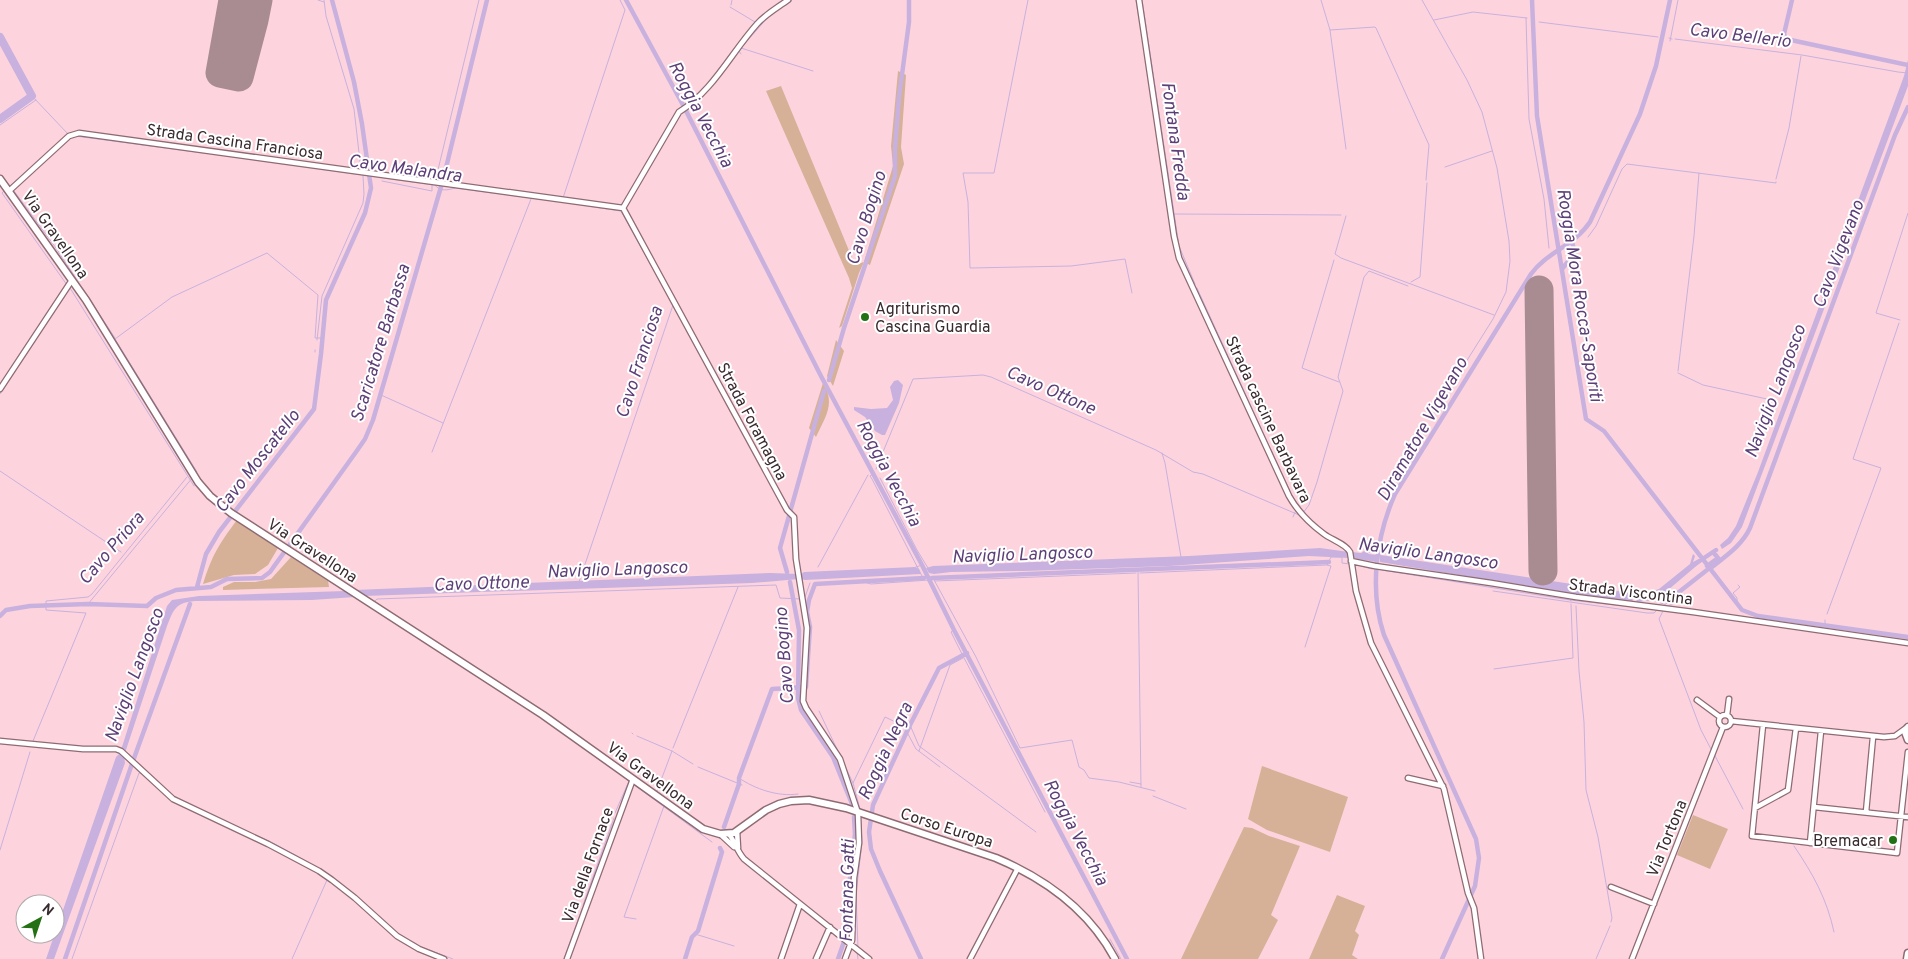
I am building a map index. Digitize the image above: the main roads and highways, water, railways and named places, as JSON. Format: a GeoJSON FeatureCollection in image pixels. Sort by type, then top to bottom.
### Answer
{"type":"FeatureCollection","features":[{"type":"Feature","properties":{"kind":"main road","name":"Via Gravellona"},"geometry":{"type":"LineString","coordinates":[[0,179],[9,189],[194,476],[210,496],[233,514],[283,547],[543,715],[696,826],[709,832],[720,834],[729,834],[739,830]]}},
{"type":"Feature","properties":{"kind":"main road"},"geometry":{"type":"LineString","coordinates":[[1908,727],[1906,732],[1908,741]]}},
{"type":"Feature","properties":{"kind":"main road","name":"Corso Europa"},"geometry":{"type":"LineString","coordinates":[[739,830],[766,810],[791,800],[809,800],[858,812],[996,858],[1019,867],[1059,893],[1094,927],[1115,959]]}},
{"type":"Feature","properties":{"kind":"main road"},"geometry":{"type":"LineString","coordinates":[[1907,959],[1908,953]]}},
{"type":"Feature","properties":{"kind":"waterway"},"geometry":{"type":"LineString","coordinates":[[318,0],[324,2]]}},
{"type":"Feature","properties":{"kind":"waterway"},"geometry":{"type":"LineString","coordinates":[[324,0],[326,16],[354,109],[361,170]]}},
{"type":"Feature","properties":{"kind":"waterway","name":"Cavo Moscatello"},"geometry":{"type":"LineString","coordinates":[[197,587],[206,554],[219,532],[314,409],[326,300],[365,213],[371,188],[354,82],[332,0]]}},
{"type":"Feature","properties":{"kind":"waterway"},"geometry":{"type":"LineString","coordinates":[[436,178],[479,0]]}},
{"type":"Feature","properties":{"kind":"waterway","name":"Scaricatore Barbassa"},"geometry":{"type":"LineString","coordinates":[[0,616],[6,610],[30,606],[88,604],[147,606],[156,598],[176,590],[211,587],[227,579],[262,578],[270,572],[365,439],[373,420],[443,180],[487,0]]}},
{"type":"Feature","properties":{"kind":"waterway","name":"Cavo Malandra"},"geometry":{"type":"LineString","coordinates":[[563,198],[625,10],[620,0]]}},
{"type":"Feature","properties":{"kind":"waterway","name":"Roggia Vecchia"},"geometry":{"type":"LineString","coordinates":[[626,0],[683,105],[822,378],[922,565],[954,630],[1127,959]]}},
{"type":"Feature","properties":{"kind":"waterway"},"geometry":{"type":"LineString","coordinates":[[731,5],[732,0]]}},
{"type":"Feature","properties":{"kind":"waterway"},"geometry":{"type":"LineString","coordinates":[[772,14],[792,0]]}},
{"type":"Feature","properties":{"kind":"waterway","name":"Cavo Bogino"},"geometry":{"type":"LineString","coordinates":[[829,380],[844,328],[895,176],[899,97],[909,22],[909,0]]}},
{"type":"Feature","properties":{"kind":"waterway"},"geometry":{"type":"LineString","coordinates":[[1028,0],[994,173],[963,173],[968,202],[970,268],[1071,266],[1125,259],[1132,293]]}},
{"type":"Feature","properties":{"kind":"waterway"},"geometry":{"type":"LineString","coordinates":[[1136,0],[1142,36]]}},
{"type":"Feature","properties":{"kind":"waterway","name":"Fontana Fredda"},"geometry":{"type":"LineString","coordinates":[[1142,0],[1179,246],[1195,284]]}},
{"type":"Feature","properties":{"kind":"waterway"},"geometry":{"type":"LineString","coordinates":[[1321,0],[1330,30],[1376,28],[1429,145],[1426,180]]}},
{"type":"Feature","properties":{"kind":"waterway"},"geometry":{"type":"LineString","coordinates":[[1422,0],[1467,80],[1482,112],[1497,168],[1509,241],[1510,261],[1506,292],[1493,319],[1432,416]]}},
{"type":"Feature","properties":{"kind":"waterway","name":"Roggia Mora Rocca-Saporiti"},"geometry":{"type":"LineString","coordinates":[[1532,0],[1537,116],[1586,419],[1604,431],[1742,610],[1758,616],[1908,637]]}},
{"type":"Feature","properties":{"kind":"waterway","name":"Diramatore Vigevano"},"geometry":{"type":"LineString","coordinates":[[1442,959],[1475,886],[1479,858],[1476,839],[1384,635],[1379,618],[1376,582],[1379,546],[1383,528],[1395,494],[1531,274],[1545,260],[1577,237],[1590,222],[1640,114],[1656,66],[1670,0]]}},
{"type":"Feature","properties":{"kind":"waterway"},"geometry":{"type":"LineString","coordinates":[[1670,41],[1678,0]]}},
{"type":"Feature","properties":{"kind":"waterway"},"geometry":{"type":"LineString","coordinates":[[1792,0],[1784,34],[1786,39],[1908,65]]}},
{"type":"Feature","properties":{"kind":"waterway"},"geometry":{"type":"LineString","coordinates":[[730,7],[755,22],[749,30]]}},
{"type":"Feature","properties":{"kind":"waterway","name":"Cavo Bellerio"},"geometry":{"type":"LineString","coordinates":[[1434,20],[1473,12],[1527,18]]}},
{"type":"Feature","properties":{"kind":"waterway"},"geometry":{"type":"LineString","coordinates":[[769,16],[741,48],[813,71]]}},
{"type":"Feature","properties":{"kind":"waterway"},"geometry":{"type":"LineString","coordinates":[[1526,18],[1529,119],[1544,199],[1549,248]]}},
{"type":"Feature","properties":{"kind":"waterway","name":"Cavo Bellerio"},"geometry":{"type":"LineString","coordinates":[[1539,22],[1658,37]]}},
{"type":"Feature","properties":{"kind":"waterway"},"geometry":{"type":"LineString","coordinates":[[1330,30],[1346,149]]}},
{"type":"Feature","properties":{"kind":"waterway"},"geometry":{"type":"LineString","coordinates":[[0,37],[32,96],[0,119]]}},
{"type":"Feature","properties":{"kind":"waterway"},"geometry":{"type":"LineString","coordinates":[[737,46],[743,37]]}},
{"type":"Feature","properties":{"kind":"waterway","name":"Cavo Bellerio"},"geometry":{"type":"LineString","coordinates":[[1675,39],[1802,55],[1908,73]]}},
{"type":"Feature","properties":{"kind":"waterway","name":"Cavo Bellerio"},"geometry":{"type":"LineString","coordinates":[[1776,179],[1789,128],[1801,56]]}},
{"type":"Feature","properties":{"kind":"waterway","name":"Cavo Malandra"},"geometry":{"type":"LineString","coordinates":[[32,96],[68,134]]}},
{"type":"Feature","properties":{"kind":"waterway"},"geometry":{"type":"LineString","coordinates":[[0,125],[36,100]]}},
{"type":"Feature","properties":{"kind":"waterway","name":"Cavo Vigevano"},"geometry":{"type":"LineString","coordinates":[[1712,567],[1738,545],[1750,528],[1895,135],[1908,107]]}},
{"type":"Feature","properties":{"kind":"waterway"},"geometry":{"type":"LineString","coordinates":[[9,187],[68,134]]}},
{"type":"Feature","properties":{"kind":"waterway","name":"Cavo Malandra"},"geometry":{"type":"LineString","coordinates":[[75,136],[204,153]]}},
{"type":"Feature","properties":{"kind":"waterway"},"geometry":{"type":"LineString","coordinates":[[1445,167],[1492,151]]}},
{"type":"Feature","properties":{"kind":"waterway","name":"Cavo Malandra"},"geometry":{"type":"LineString","coordinates":[[212,154],[435,185],[442,190],[455,188],[562,202]]}},
{"type":"Feature","properties":{"kind":"waterway"},"geometry":{"type":"LineString","coordinates":[[1588,237],[1596,226],[1622,169],[1627,164],[1776,182]]}},
{"type":"Feature","properties":{"kind":"waterway"},"geometry":{"type":"LineString","coordinates":[[1678,371],[1694,236],[1699,173]]}},
{"type":"Feature","properties":{"kind":"waterway"},"geometry":{"type":"LineString","coordinates":[[317,340],[322,296],[363,203],[363,176]]}},
{"type":"Feature","properties":{"kind":"waterway"},"geometry":{"type":"LineString","coordinates":[[382,181],[432,191],[432,185]]}},
{"type":"Feature","properties":{"kind":"waterway"},"geometry":{"type":"LineString","coordinates":[[1411,282],[1420,277],[1427,183]]}},
{"type":"Feature","properties":{"kind":"waterway"},"geometry":{"type":"LineString","coordinates":[[4,191],[2,193],[67,285]]}},
{"type":"Feature","properties":{"kind":"waterway"},"geometry":{"type":"LineString","coordinates":[[14,191],[56,248],[115,338]]}},
{"type":"Feature","properties":{"kind":"waterway"},"geometry":{"type":"LineString","coordinates":[[432,452],[531,199]]}},
{"type":"Feature","properties":{"kind":"waterway","name":"Cavo Franciosa"},"geometry":{"type":"LineString","coordinates":[[562,202],[621,211],[673,305],[579,582]]}},
{"type":"Feature","properties":{"kind":"waterway"},"geometry":{"type":"LineString","coordinates":[[1900,320],[1876,313],[1908,213]]}},
{"type":"Feature","properties":{"kind":"waterway"},"geometry":{"type":"LineString","coordinates":[[1175,214],[1341,215]]}},
{"type":"Feature","properties":{"kind":"waterway"},"geometry":{"type":"LineString","coordinates":[[1346,216],[1335,254],[1341,258],[1494,315]]}},
{"type":"Feature","properties":{"kind":"waterway"},"geometry":{"type":"LineString","coordinates":[[1562,269],[1575,253],[1572,242]]}},
{"type":"Feature","properties":{"kind":"waterway"},"geometry":{"type":"LineString","coordinates":[[195,474],[197,472],[115,339],[172,297],[267,253],[318,295],[315,338],[323,338]]}},
{"type":"Feature","properties":{"kind":"waterway"},"geometry":{"type":"LineString","coordinates":[[1334,260],[1302,368],[1339,382]]}},
{"type":"Feature","properties":{"kind":"waterway"},"geometry":{"type":"LineString","coordinates":[[1303,513],[1309,505],[1317,482],[1343,391],[1338,377],[1364,277],[1369,271],[1408,286]]}},
{"type":"Feature","properties":{"kind":"waterway"},"geometry":{"type":"LineString","coordinates":[[70,288],[194,486]]}},
{"type":"Feature","properties":{"kind":"waterway","name":"Fontana Fredda"},"geometry":{"type":"LineString","coordinates":[[1197,288],[1293,498],[1304,512]]}},
{"type":"Feature","properties":{"kind":"waterway"},"geometry":{"type":"LineString","coordinates":[[673,306],[685,326]]}},
{"type":"Feature","properties":{"kind":"waterway"},"geometry":{"type":"LineString","coordinates":[[1827,614],[1881,468],[1853,459],[1899,323]]}},
{"type":"Feature","properties":{"kind":"waterway"},"geometry":{"type":"LineString","coordinates":[[0,394],[33,342]]}},
{"type":"Feature","properties":{"kind":"waterway","name":"Naviglio Langosco"},"geometry":{"type":"LineString","coordinates":[[1678,373],[1703,385],[1767,399]]}},
{"type":"Feature","properties":{"kind":"waterway","name":"Cavo Ottone"},"geometry":{"type":"LineString","coordinates":[[876,469],[913,379],[983,375],[1156,450],[1193,472],[1203,474],[1299,515]]}},
{"type":"Feature","properties":{"kind":"waterway","name":"Cavo Bogino"},"geometry":{"type":"LineString","coordinates":[[787,572],[780,548],[824,391]]}},
{"type":"Feature","properties":{"kind":"waterway"},"geometry":{"type":"LineString","coordinates":[[381,395],[443,423]]}},
{"type":"Feature","properties":{"kind":"waterway","name":"Cavo Ottone"},"geometry":{"type":"LineString","coordinates":[[1162,453],[1181,557]]}},
{"type":"Feature","properties":{"kind":"waterway"},"geometry":{"type":"LineString","coordinates":[[0,471],[121,552]]}},
{"type":"Feature","properties":{"kind":"waterway"},"geometry":{"type":"LineString","coordinates":[[873,474],[870,476],[923,578]]}},
{"type":"Feature","properties":{"kind":"waterway","name":"Cavo Ottone"},"geometry":{"type":"LineString","coordinates":[[818,567],[868,475]]}},
{"type":"Feature","properties":{"kind":"waterway","name":"Cavo Priora"},"geometry":{"type":"LineString","coordinates":[[33,741],[86,613],[46,610],[46,601],[88,597],[92,594],[187,477]]}},
{"type":"Feature","properties":{"kind":"waterway","name":"Cavo Priora"},"geometry":{"type":"LineString","coordinates":[[88,604],[193,477]]}},
{"type":"Feature","properties":{"kind":"waterway","name":"Roggia Vecchia"},"geometry":{"type":"LineString","coordinates":[[880,478],[928,568]]}},
{"type":"Feature","properties":{"kind":"waterway","name":"Fontana Fredda"},"geometry":{"type":"LineString","coordinates":[[1293,517],[1295,512]]}},
{"type":"Feature","properties":{"kind":"waterway","name":"Naviglio Langosco"},"geometry":{"type":"LineString","coordinates":[[1361,556],[1369,550],[1379,551]]}},
{"type":"Feature","properties":{"kind":"waterway","name":"Roggia Mora Rocca-Saporiti"},"geometry":{"type":"LineString","coordinates":[[1695,564],[1716,550]]}},
{"type":"Feature","properties":{"kind":"waterway","name":"Cavo Vigevano"},"geometry":{"type":"LineString","coordinates":[[1707,566],[1718,558],[1713,552]]}},
{"type":"Feature","properties":{"kind":"waterway"},"geometry":{"type":"LineString","coordinates":[[1305,647],[1331,566],[1327,565],[1331,557],[1342,557]]}},
{"type":"Feature","properties":{"kind":"waterway"},"geometry":{"type":"LineString","coordinates":[[1342,558],[1342,563],[1350,564]]}},
{"type":"Feature","properties":{"kind":"waterway"},"geometry":{"type":"LineString","coordinates":[[932,578],[1329,562]]}},
{"type":"Feature","properties":{"kind":"waterway"},"geometry":{"type":"LineString","coordinates":[[1354,564],[1372,569]]}},
{"type":"Feature","properties":{"kind":"waterway"},"geometry":{"type":"LineString","coordinates":[[913,568],[922,565]]}},
{"type":"Feature","properties":{"kind":"waterway"},"geometry":{"type":"LineString","coordinates":[[1140,573],[1327,565]]}},
{"type":"Feature","properties":{"kind":"waterway"},"geometry":{"type":"LineString","coordinates":[[1138,570],[1141,787]]}},
{"type":"Feature","properties":{"kind":"waterway"},"geometry":{"type":"LineString","coordinates":[[1382,570],[1570,600]]}},
{"type":"Feature","properties":{"kind":"waterway"},"geometry":{"type":"LineString","coordinates":[[1673,600],[1679,592],[1707,570]]}},
{"type":"Feature","properties":{"kind":"waterway"},"geometry":{"type":"LineString","coordinates":[[935,581],[1136,573]]}},
{"type":"Feature","properties":{"kind":"waterway"},"geometry":{"type":"LineString","coordinates":[[724,827],[739,784],[739,778],[772,689],[806,687],[810,627],[807,612],[815,584],[924,578]]}},
{"type":"Feature","properties":{"kind":"waterway","name":"Roggia Vecchia"},"geometry":{"type":"LineString","coordinates":[[933,578],[976,657],[1020,748],[1072,740],[1079,767],[1084,770],[1089,778],[1119,782],[1155,791]]}},
{"type":"Feature","properties":{"kind":"waterway"},"geometry":{"type":"LineString","coordinates":[[860,581],[871,584],[929,580]]}},
{"type":"Feature","properties":{"kind":"waterway","name":"Cavo Bogino"},"geometry":{"type":"LineString","coordinates":[[790,582],[799,630],[798,698],[801,710],[833,757],[852,804]]}},
{"type":"Feature","properties":{"kind":"waterway","name":"Cavo Ottone"},"geometry":{"type":"LineString","coordinates":[[805,597],[810,583]]}},
{"type":"Feature","properties":{"kind":"waterway","name":"Cavo Ottone"},"geometry":{"type":"LineString","coordinates":[[374,602],[377,599],[776,585],[780,598],[801,599]]}},
{"type":"Feature","properties":{"kind":"waterway","name":"Roggia Mora Rocca-Saporiti"},"geometry":{"type":"LineString","coordinates":[[1737,604],[1737,598],[1733,593],[1740,587],[1738,585]]}},
{"type":"Feature","properties":{"kind":"waterway"},"geometry":{"type":"LineString","coordinates":[[673,748],[738,587]]}},
{"type":"Feature","properties":{"kind":"waterway"},"geometry":{"type":"LineString","coordinates":[[1493,591],[1647,613],[1654,613],[1658,609]]}},
{"type":"Feature","properties":{"kind":"waterway"},"geometry":{"type":"LineString","coordinates":[[1658,605],[1672,600]]}},
{"type":"Feature","properties":{"kind":"waterway"},"geometry":{"type":"LineString","coordinates":[[1661,607],[1672,600]]}},
{"type":"Feature","properties":{"kind":"waterway"},"geometry":{"type":"LineString","coordinates":[[1665,607],[1673,604],[1673,600]]}},
{"type":"Feature","properties":{"kind":"waterway"},"geometry":{"type":"LineString","coordinates":[[1571,601],[1652,609]]}},
{"type":"Feature","properties":{"kind":"waterway","name":"Cavo Moscatello"},"geometry":{"type":"LineString","coordinates":[[65,959],[133,761],[190,604]]}},
{"type":"Feature","properties":{"kind":"waterway"},"geometry":{"type":"LineString","coordinates":[[1494,669],[1573,658],[1571,604]]}},
{"type":"Feature","properties":{"kind":"waterway"},"geometry":{"type":"LineString","coordinates":[[1576,606],[1584,722],[1586,790],[1598,837],[1612,918],[1611,922]]}},
{"type":"Feature","properties":{"kind":"waterway"},"geometry":{"type":"LineString","coordinates":[[1663,611],[1659,619],[1701,730],[1712,751]]}},
{"type":"Feature","properties":{"kind":"waterway"},"geometry":{"type":"LineString","coordinates":[[954,630],[951,632],[1045,812]]}},
{"type":"Feature","properties":{"kind":"waterway","name":"Roggia Negra"},"geometry":{"type":"LineString","coordinates":[[921,959],[871,849],[869,832],[873,805],[939,668],[967,653]]}},
{"type":"Feature","properties":{"kind":"waterway"},"geometry":{"type":"LineString","coordinates":[[919,751],[950,665],[963,658]]}},
{"type":"Feature","properties":{"kind":"waterway","name":"Fontana Gatti"},"geometry":{"type":"LineString","coordinates":[[819,711],[853,783],[860,809]]}},
{"type":"Feature","properties":{"kind":"waterway","name":"Fontana Gatti"},"geometry":{"type":"LineString","coordinates":[[853,783],[885,717],[906,727],[905,732],[916,749],[940,767]]}},
{"type":"Feature","properties":{"kind":"waterway"},"geometry":{"type":"LineString","coordinates":[[910,725],[919,746],[1036,832]]}},
{"type":"Feature","properties":{"kind":"waterway"},"geometry":{"type":"LineString","coordinates":[[637,736],[672,751],[693,764]]}},
{"type":"Feature","properties":{"kind":"waterway"},"geometry":{"type":"LineString","coordinates":[[657,791],[672,751]]}},
{"type":"Feature","properties":{"kind":"waterway","name":"Cavo Priora"},"geometry":{"type":"LineString","coordinates":[[0,850],[30,752]]}},
{"type":"Feature","properties":{"kind":"waterway"},"geometry":{"type":"LineString","coordinates":[[1714,754],[1743,809]]}},
{"type":"Feature","properties":{"kind":"waterway"},"geometry":{"type":"LineString","coordinates":[[698,767],[742,785]]}},
{"type":"Feature","properties":{"kind":"waterway"},"geometry":{"type":"LineString","coordinates":[[72,959],[139,773],[165,794]]}},
{"type":"Feature","properties":{"kind":"waterway"},"geometry":{"type":"LineString","coordinates":[[739,778],[752,786],[767,791],[790,795],[798,794]]}},
{"type":"Feature","properties":{"kind":"waterway"},"geometry":{"type":"LineString","coordinates":[[615,813],[629,781]]}},
{"type":"Feature","properties":{"kind":"waterway"},"geometry":{"type":"LineString","coordinates":[[1130,782],[1141,784]]}},
{"type":"Feature","properties":{"kind":"waterway"},"geometry":{"type":"LineString","coordinates":[[633,784],[712,842]]}},
{"type":"Feature","properties":{"kind":"waterway"},"geometry":{"type":"LineString","coordinates":[[171,794],[178,799]]}},
{"type":"Feature","properties":{"kind":"waterway"},"geometry":{"type":"LineString","coordinates":[[1153,796],[1186,809]]}},
{"type":"Feature","properties":{"kind":"waterway"},"geometry":{"type":"LineString","coordinates":[[181,805],[194,812]]}},
{"type":"Feature","properties":{"kind":"waterway"},"geometry":{"type":"LineString","coordinates":[[636,919],[624,917],[664,806]]}},
{"type":"Feature","properties":{"kind":"waterway","name":"Cavo Bogino"},"geometry":{"type":"LineString","coordinates":[[838,959],[848,930],[849,886],[855,834],[854,817]]}},
{"type":"Feature","properties":{"kind":"waterway"},"geometry":{"type":"LineString","coordinates":[[583,905],[614,818]]}},
{"type":"Feature","properties":{"kind":"waterway"},"geometry":{"type":"LineString","coordinates":[[222,820],[273,843],[304,860]]}},
{"type":"Feature","properties":{"kind":"waterway","name":"Fontana Gatti"},"geometry":{"type":"LineString","coordinates":[[858,948],[856,894],[862,842],[861,824]]}},
{"type":"Feature","properties":{"kind":"waterway"},"geometry":{"type":"LineString","coordinates":[[1794,846],[1819,887],[1834,932]]}},
{"type":"Feature","properties":{"kind":"waterway"},"geometry":{"type":"LineString","coordinates":[[685,959],[692,937],[698,931],[722,852],[720,848]]}},
{"type":"Feature","properties":{"kind":"waterway"},"geometry":{"type":"LineString","coordinates":[[325,872],[347,889]]}},
{"type":"Feature","properties":{"kind":"waterway"},"geometry":{"type":"LineString","coordinates":[[292,959],[327,880]]}},
{"type":"Feature","properties":{"kind":"waterway"},"geometry":{"type":"LineString","coordinates":[[564,959],[582,909]]}},
{"type":"Feature","properties":{"kind":"waterway"},"geometry":{"type":"LineString","coordinates":[[1596,959],[1610,926]]}},
{"type":"Feature","properties":{"kind":"waterway"},"geometry":{"type":"LineString","coordinates":[[695,934],[734,946]]}},
{"type":"Feature","properties":{"kind":"waterway"},"geometry":{"type":"LineString","coordinates":[[1110,939],[1121,959]]}},
{"type":"Feature","properties":{"kind":"waterway"},"geometry":{"type":"LineString","coordinates":[[418,946],[453,959]]}},
{"type":"Feature","properties":{"kind":"waterway","name":"Fontana Gatti"},"geometry":{"type":"LineString","coordinates":[[857,952],[858,959]]}},
{"type":"Feature","properties":{"kind":"place","name":"Agriturismo Cascina Guardia"},"geometry":{"type":"Point","coordinates":[865,317]}},
{"type":"Feature","properties":{"kind":"place","name":"Bremacar"},"geometry":{"type":"Point","coordinates":[1893,840]}}]}
